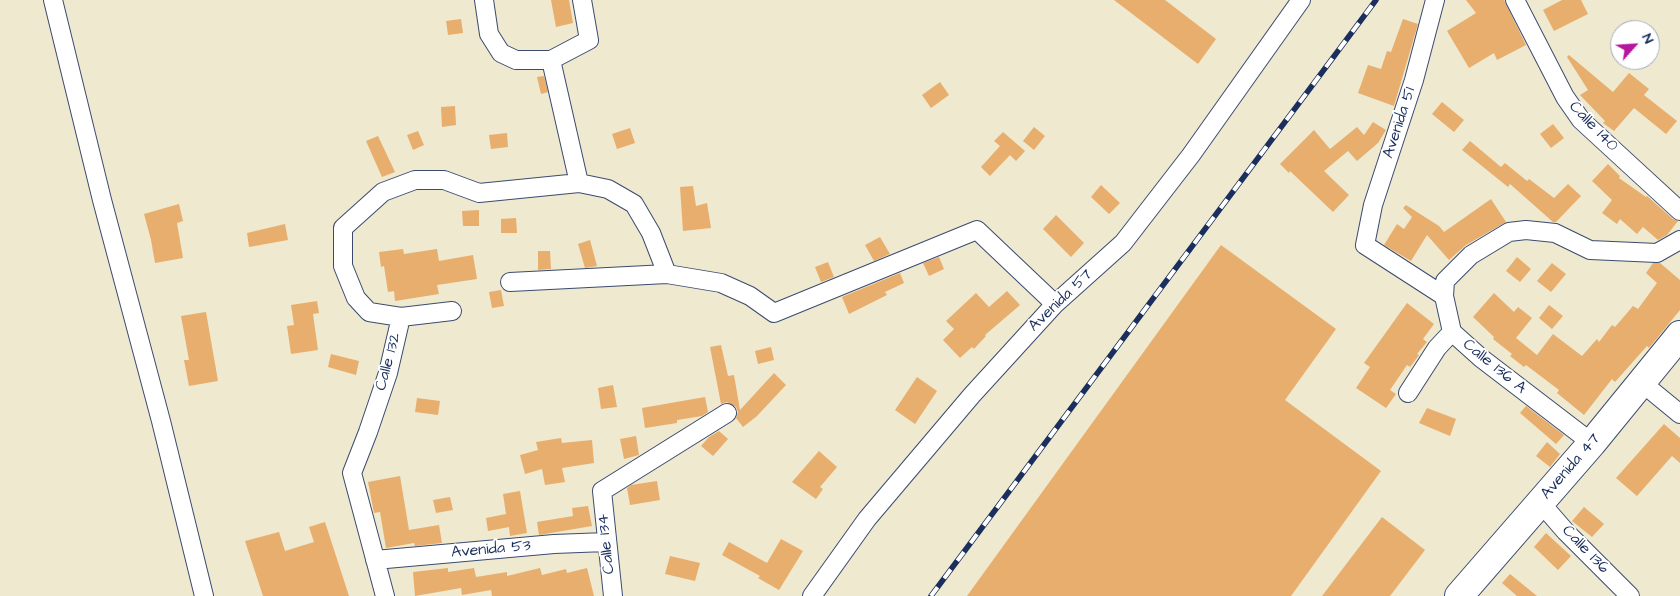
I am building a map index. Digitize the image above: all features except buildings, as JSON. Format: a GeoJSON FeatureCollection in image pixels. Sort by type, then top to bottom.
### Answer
{"type":"FeatureCollection","features":[{"type":"Feature","properties":{"kind":"main road","name":"Avenida 47"},"geometry":{"type":"LineString","coordinates":[[1458,596],[1592,444],[1680,335]]}},
{"type":"Feature","properties":{"kind":"street"},"geometry":{"type":"LineString","coordinates":[[53,0],[102,200],[161,421],[204,596]]}},
{"type":"Feature","properties":{"kind":"street"},"geometry":{"type":"LineString","coordinates":[[484,0],[489,34],[501,54],[516,60],[551,60],[589,40],[582,0]]}},
{"type":"Feature","properties":{"kind":"street","name":"Avenida 57"},"geometry":{"type":"LineString","coordinates":[[812,596],[867,518],[972,395],[1055,304],[1122,243],[1191,155],[1301,0]]}},
{"type":"Feature","properties":{"kind":"street","name":"Avenida 51"},"geometry":{"type":"LineString","coordinates":[[1435,0],[1414,80],[1373,205],[1365,245],[1444,296]]}},
{"type":"Feature","properties":{"kind":"street","name":"Calle 140"},"geometry":{"type":"LineString","coordinates":[[1516,0],[1565,98],[1581,120],[1680,211]]}},
{"type":"Feature","properties":{"kind":"street"},"geometry":{"type":"LineString","coordinates":[[551,60],[579,183]]}},
{"type":"Feature","properties":{"kind":"street","name":"Calle 132"},"geometry":{"type":"LineString","coordinates":[[385,596],[352,473],[388,373],[401,317],[369,312],[356,298],[342,266],[343,228],[383,192],[415,180],[444,180],[479,193],[579,183],[608,189],[634,204],[651,233],[667,274]]}},
{"type":"Feature","properties":{"kind":"street"},"geometry":{"type":"LineString","coordinates":[[510,282],[667,274],[721,283],[750,296],[774,313],[977,230],[1055,304]]}},
{"type":"Feature","properties":{"kind":"street"},"geometry":{"type":"LineString","coordinates":[[1444,296],[1445,281],[1455,270],[1471,255],[1509,232],[1526,230],[1554,233],[1590,250],[1657,253],[1680,240]]}},
{"type":"Feature","properties":{"kind":"street","name":"Calle 136 A"},"geometry":{"type":"LineString","coordinates":[[1444,296],[1452,332],[1481,358],[1592,444]]}},
{"type":"Feature","properties":{"kind":"street"},"geometry":{"type":"LineString","coordinates":[[401,317],[452,310]]}},
{"type":"Feature","properties":{"kind":"street"},"geometry":{"type":"LineString","coordinates":[[1408,392],[1437,348],[1452,332]]}},
{"type":"Feature","properties":{"kind":"street"},"geometry":{"type":"LineString","coordinates":[[1641,382],[1680,414]]}},
{"type":"Feature","properties":{"kind":"street","name":"Calle 134"},"geometry":{"type":"LineString","coordinates":[[613,596],[602,492],[727,412]]}},
{"type":"Feature","properties":{"kind":"street","name":"Calle 136"},"geometry":{"type":"LineString","coordinates":[[1540,502],[1566,532],[1630,596]]}},
{"type":"Feature","properties":{"kind":"street","name":"Avenida 53"},"geometry":{"type":"LineString","coordinates":[[376,560],[554,544],[606,542]]}},
{"type":"Feature","properties":{"kind":"railway"},"geometry":{"type":"LineString","coordinates":[[931,596],[1376,0]]}}]}
